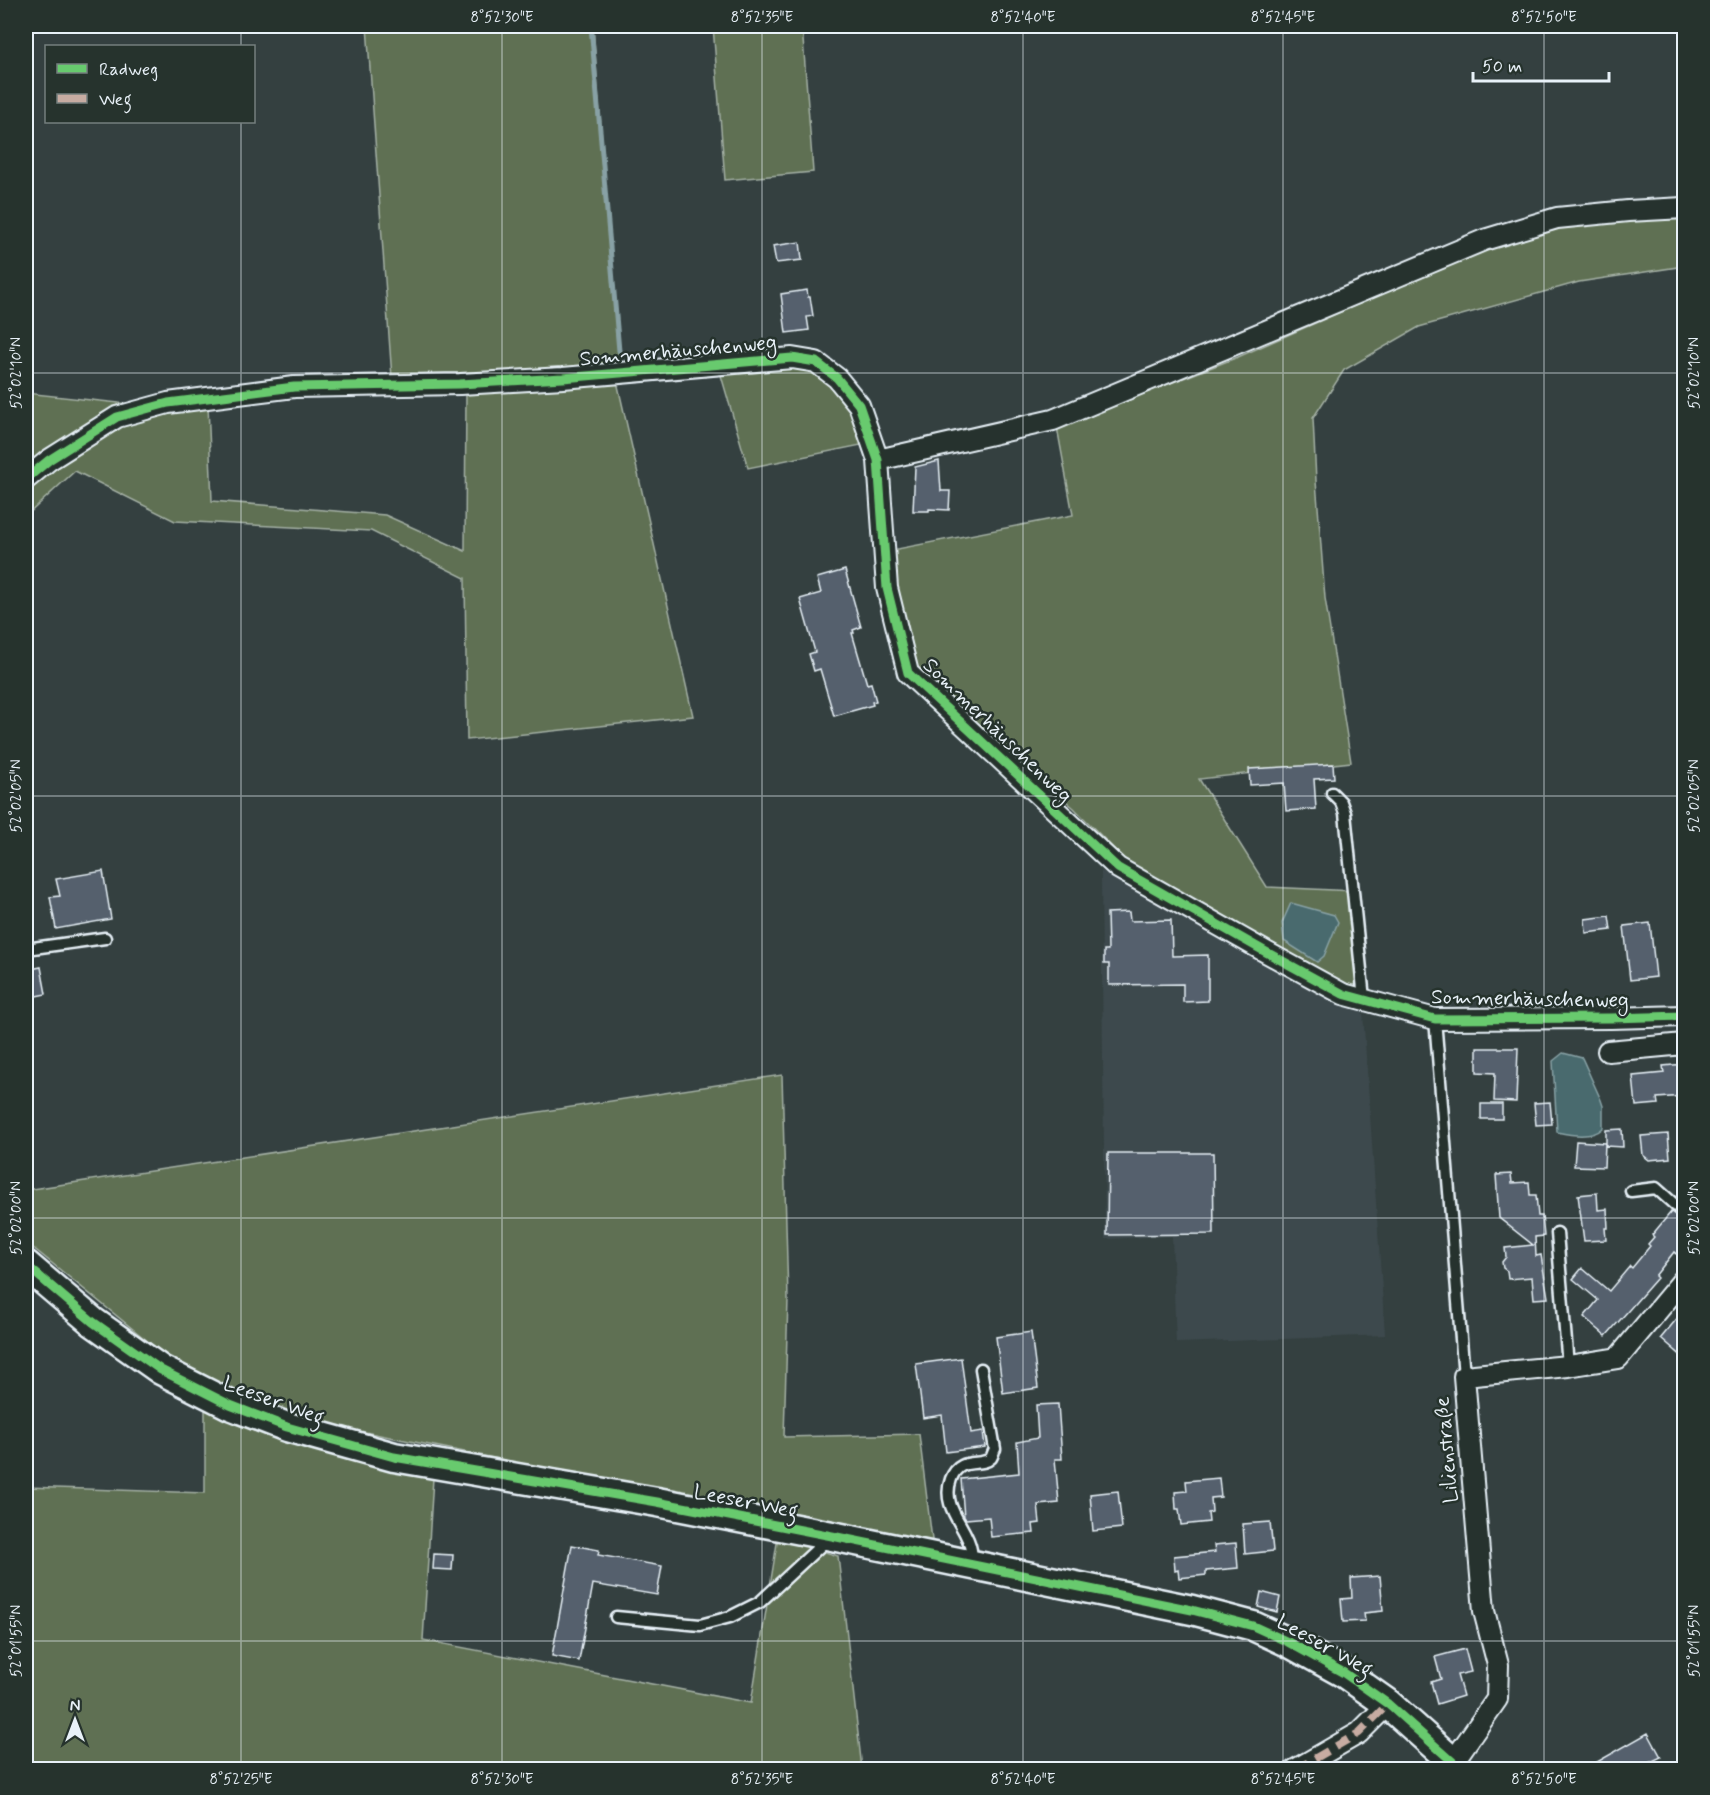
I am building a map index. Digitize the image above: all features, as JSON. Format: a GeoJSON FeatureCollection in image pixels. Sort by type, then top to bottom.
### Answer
{"type":"FeatureCollection","features":[{"type":"Feature","properties":{"kind":"street"},"geometry":{"type":"LineString","coordinates":[[878,460],[1053,420],[1484,240],[1557,219],[1628,211],[1684,208]]}},
{"type":"Feature","properties":{"kind":"street","name":"Sommerhäuschenweg"},"geometry":{"type":"LineString","coordinates":[[26,479],[49,460],[117,417],[168,404],[294,387],[460,384],[552,379],[792,358],[816,362],[837,378],[859,405],[878,460],[887,588],[908,673],[1118,868],[1343,994],[1435,1019],[1684,1016]]}},
{"type":"Feature","properties":{"kind":"street"},"geometry":{"type":"LineString","coordinates":[[1608,1051],[1684,1044]]}},
{"type":"Feature","properties":{"kind":"street","name":"Leeser Weg"},"geometry":{"type":"LineString","coordinates":[[26,1265],[93,1322],[161,1370],[230,1405],[287,1427],[394,1457],[657,1502],[832,1536],[1192,1610],[1253,1626],[1288,1642],[1344,1673],[1388,1704],[1456,1766]]}},
{"type":"Feature","properties":{"kind":"street","name":"Lilienstraße"},"geometry":{"type":"LineString","coordinates":[[1456,1766],[1497,1699],[1498,1665],[1484,1611],[1464,1376],[1568,1366],[1618,1358],[1684,1279]]}},
{"type":"Feature","properties":{"kind":"street"},"geometry":{"type":"LineString","coordinates":[[1295,1770],[1359,1733],[1388,1704]]}},
{"type":"Feature","properties":{"kind":"lane"},"geometry":{"type":"LineString","coordinates":[[1332,793],[1341,802],[1346,813],[1364,999]]}},
{"type":"Feature","properties":{"kind":"lane"},"geometry":{"type":"LineString","coordinates":[[26,949],[105,938]]}},
{"type":"Feature","properties":{"kind":"lane"},"geometry":{"type":"LineString","coordinates":[[1435,1019],[1464,1376]]}},
{"type":"Feature","properties":{"kind":"lane"},"geometry":{"type":"LineString","coordinates":[[1631,1191],[1656,1188],[1684,1213]]}},
{"type":"Feature","properties":{"kind":"lane"},"geometry":{"type":"LineString","coordinates":[[1557,1233],[1568,1366]]}},
{"type":"Feature","properties":{"kind":"lane"},"geometry":{"type":"LineString","coordinates":[[970,1565],[969,1543],[956,1519],[950,1502],[949,1489],[952,1477],[958,1469],[969,1462],[984,1462],[991,1458],[995,1449],[981,1370]]}},
{"type":"Feature","properties":{"kind":"lane"},"geometry":{"type":"LineString","coordinates":[[616,1617],[700,1625],[730,1617],[760,1602],[832,1536]]}},
{"type":"Feature","properties":{"kind":"path"},"geometry":{"type":"LineString","coordinates":[[1677,1770],[1684,1764]]}},
{"type":"Feature","properties":{"kind":"shaded area"},"geometry":{"type":"Polygon","coordinates":[[[1101,871],[1363,1013],[1385,1335],[1176,1343],[1172,1236],[1105,1239],[1101,871]]]}},
{"type":"Feature","properties":{"kind":"green space"},"geometry":{"type":"Polygon","coordinates":[[[367,26],[593,26],[620,368],[392,378],[367,26]]]}},
{"type":"Feature","properties":{"kind":"green space"},"geometry":{"type":"Polygon","coordinates":[[[713,26],[802,26],[813,172],[725,180],[713,26]]]}},
{"type":"Feature","properties":{"kind":"green space"},"geometry":{"type":"Polygon","coordinates":[[[1684,215],[1684,266],[1579,282],[1419,327],[1344,370],[1313,418],[1325,598],[1351,762],[1199,779],[1267,887],[1355,891],[1367,983],[1340,987],[1251,937],[1124,859],[1074,808],[916,670],[902,626],[892,550],[1073,515],[1057,427],[1238,357],[1487,248],[1558,225],[1684,215]]]}},
{"type":"Feature","properties":{"kind":"green space"},"geometry":{"type":"Polygon","coordinates":[[[794,363],[817,370],[852,407],[866,444],[748,468],[720,372],[794,363]]]}},
{"type":"Feature","properties":{"kind":"green space"},"geometry":{"type":"Polygon","coordinates":[[[616,377],[693,716],[467,740],[465,578],[371,531],[175,521],[75,471],[26,516],[26,393],[155,405],[156,412],[208,405],[212,501],[385,515],[465,551],[466,391],[616,377]]]}},
{"type":"Feature","properties":{"kind":"green space"},"geometry":{"type":"Polygon","coordinates":[[[782,1075],[788,1299],[784,1437],[919,1434],[933,1548],[295,1418],[182,1369],[26,1242],[26,1190],[782,1075]]]}},
{"type":"Feature","properties":{"kind":"green space"},"geometry":{"type":"Polygon","coordinates":[[[205,1404],[433,1478],[423,1640],[751,1703],[778,1537],[838,1556],[862,1769],[26,1770],[26,1487],[205,1493],[205,1404]]]}},
{"type":"Feature","properties":{"kind":"water"},"geometry":{"type":"Polygon","coordinates":[[[1291,903],[1334,915],[1338,922],[1324,956],[1317,962],[1284,941],[1282,923],[1291,903]]]}},
{"type":"Feature","properties":{"kind":"water"},"geometry":{"type":"Polygon","coordinates":[[[1563,1053],[1582,1058],[1601,1100],[1603,1128],[1593,1134],[1557,1132],[1553,1061],[1563,1053]]]}},
{"type":"Feature","properties":{"kind":"building"},"geometry":{"type":"Polygon","coordinates":[[[800,242],[802,260],[776,263],[773,246],[800,242]]]}},
{"type":"Feature","properties":{"kind":"building"},"geometry":{"type":"Polygon","coordinates":[[[807,290],[813,316],[807,317],[809,330],[786,333],[781,294],[807,290]]]}},
{"type":"Feature","properties":{"kind":"building"},"geometry":{"type":"Polygon","coordinates":[[[939,461],[941,491],[950,491],[949,510],[913,511],[915,467],[939,461]]]}},
{"type":"Feature","properties":{"kind":"building"},"geometry":{"type":"Polygon","coordinates":[[[845,570],[861,627],[853,630],[854,633],[852,633],[867,684],[871,683],[876,701],[872,702],[873,705],[834,716],[820,669],[814,671],[809,654],[815,652],[800,599],[821,593],[817,578],[845,570]]]}},
{"type":"Feature","properties":{"kind":"building"},"geometry":{"type":"Polygon","coordinates":[[[1333,764],[1334,778],[1314,779],[1316,809],[1286,811],[1284,783],[1250,785],[1249,769],[1333,764]]]}},
{"type":"Feature","properties":{"kind":"building"},"geometry":{"type":"Polygon","coordinates":[[[103,871],[111,919],[56,929],[50,897],[60,896],[56,879],[103,871]]]}},
{"type":"Feature","properties":{"kind":"building"},"geometry":{"type":"Polygon","coordinates":[[[1129,912],[1130,921],[1171,920],[1172,956],[1208,955],[1208,1001],[1183,1002],[1183,984],[1109,985],[1109,964],[1104,964],[1104,950],[1108,950],[1107,913],[1129,912]]]}},
{"type":"Feature","properties":{"kind":"building"},"geometry":{"type":"Polygon","coordinates":[[[1609,916],[1611,930],[1586,933],[1585,919],[1609,916]]]}},
{"type":"Feature","properties":{"kind":"building"},"geometry":{"type":"Polygon","coordinates":[[[1650,923],[1656,977],[1630,980],[1624,926],[1650,923]]]}},
{"type":"Feature","properties":{"kind":"building"},"geometry":{"type":"Polygon","coordinates":[[[41,967],[46,994],[26,998],[26,970],[41,967]]]}},
{"type":"Feature","properties":{"kind":"building"},"geometry":{"type":"Polygon","coordinates":[[[1477,1048],[1518,1048],[1516,1102],[1494,1101],[1495,1073],[1477,1072],[1477,1048]]]}},
{"type":"Feature","properties":{"kind":"building"},"geometry":{"type":"Polygon","coordinates":[[[1684,1064],[1684,1096],[1657,1098],[1658,1104],[1636,1106],[1633,1076],[1664,1073],[1663,1066],[1684,1064]]]}},
{"type":"Feature","properties":{"kind":"building"},"geometry":{"type":"Polygon","coordinates":[[[1550,1102],[1552,1124],[1536,1125],[1534,1103],[1550,1102]]]}},
{"type":"Feature","properties":{"kind":"building"},"geometry":{"type":"Polygon","coordinates":[[[1481,1104],[1502,1104],[1502,1119],[1481,1119],[1481,1104]]]}},
{"type":"Feature","properties":{"kind":"building"},"geometry":{"type":"Polygon","coordinates":[[[1622,1129],[1623,1147],[1606,1146],[1606,1130],[1622,1129]]]}},
{"type":"Feature","properties":{"kind":"building"},"geometry":{"type":"Polygon","coordinates":[[[1668,1134],[1670,1158],[1649,1160],[1643,1155],[1641,1136],[1668,1134]]]}},
{"type":"Feature","properties":{"kind":"building"},"geometry":{"type":"Polygon","coordinates":[[[1576,1141],[1605,1143],[1604,1167],[1574,1166],[1576,1141]]]}},
{"type":"Feature","properties":{"kind":"building"},"geometry":{"type":"Polygon","coordinates":[[[1108,1153],[1213,1153],[1214,1234],[1107,1235],[1108,1153]]]}},
{"type":"Feature","properties":{"kind":"building"},"geometry":{"type":"Polygon","coordinates":[[[1511,1174],[1512,1183],[1529,1182],[1530,1195],[1536,1195],[1538,1216],[1542,1216],[1544,1236],[1535,1237],[1536,1256],[1541,1255],[1548,1298],[1534,1299],[1532,1277],[1508,1279],[1507,1271],[1503,1268],[1502,1262],[1506,1257],[1505,1248],[1533,1245],[1499,1218],[1496,1175],[1511,1174]]]}},
{"type":"Feature","properties":{"kind":"building"},"geometry":{"type":"Polygon","coordinates":[[[1597,1193],[1598,1210],[1607,1209],[1606,1240],[1584,1241],[1578,1195],[1597,1193]]]}},
{"type":"Feature","properties":{"kind":"building"},"geometry":{"type":"Polygon","coordinates":[[[1671,1212],[1683,1221],[1677,1228],[1684,1235],[1684,1244],[1676,1254],[1674,1252],[1655,1276],[1657,1278],[1606,1336],[1584,1317],[1598,1300],[1573,1279],[1582,1268],[1609,1291],[1650,1246],[1648,1244],[1654,1237],[1652,1235],[1671,1212]]]}},
{"type":"Feature","properties":{"kind":"building"},"geometry":{"type":"Polygon","coordinates":[[[1684,1310],[1684,1358],[1661,1338],[1684,1310]]]}},
{"type":"Feature","properties":{"kind":"building"},"geometry":{"type":"Polygon","coordinates":[[[1031,1332],[1038,1388],[1003,1393],[996,1337],[1031,1332]]]}},
{"type":"Feature","properties":{"kind":"building"},"geometry":{"type":"Polygon","coordinates":[[[961,1358],[971,1433],[983,1431],[985,1447],[946,1452],[942,1415],[923,1418],[916,1364],[961,1358]]]}},
{"type":"Feature","properties":{"kind":"building"},"geometry":{"type":"Polygon","coordinates":[[[1058,1404],[1062,1459],[1055,1459],[1059,1503],[1038,1505],[1040,1523],[1033,1524],[1034,1533],[991,1537],[989,1517],[966,1519],[964,1517],[961,1479],[1019,1473],[1017,1442],[1038,1438],[1036,1405],[1058,1404]]]}},
{"type":"Feature","properties":{"kind":"building"},"geometry":{"type":"Polygon","coordinates":[[[1219,1478],[1221,1497],[1211,1498],[1212,1512],[1208,1513],[1209,1522],[1181,1525],[1179,1509],[1176,1509],[1175,1492],[1187,1491],[1186,1481],[1219,1478]]]}},
{"type":"Feature","properties":{"kind":"building"},"geometry":{"type":"Polygon","coordinates":[[[1118,1491],[1122,1528],[1093,1531],[1090,1494],[1118,1491]]]}},
{"type":"Feature","properties":{"kind":"building"},"geometry":{"type":"Polygon","coordinates":[[[1270,1522],[1273,1551],[1245,1554],[1243,1524],[1270,1522]]]}},
{"type":"Feature","properties":{"kind":"building"},"geometry":{"type":"Polygon","coordinates":[[[1236,1543],[1238,1568],[1206,1571],[1206,1575],[1179,1578],[1178,1570],[1175,1571],[1174,1556],[1215,1552],[1214,1545],[1236,1543]]]}},
{"type":"Feature","properties":{"kind":"building"},"geometry":{"type":"Polygon","coordinates":[[[572,1545],[599,1550],[598,1555],[662,1566],[657,1595],[593,1584],[579,1661],[552,1656],[572,1545]]]}},
{"type":"Feature","properties":{"kind":"building"},"geometry":{"type":"Polygon","coordinates":[[[434,1554],[453,1555],[452,1570],[433,1569],[434,1554]]]}},
{"type":"Feature","properties":{"kind":"building"},"geometry":{"type":"Polygon","coordinates":[[[1380,1576],[1383,1611],[1364,1613],[1365,1621],[1343,1622],[1341,1599],[1352,1598],[1351,1578],[1380,1576]]]}},
{"type":"Feature","properties":{"kind":"building"},"geometry":{"type":"Polygon","coordinates":[[[1261,1592],[1280,1597],[1277,1612],[1258,1607],[1261,1592]]]}},
{"type":"Feature","properties":{"kind":"building"},"geometry":{"type":"Polygon","coordinates":[[[1465,1649],[1471,1672],[1457,1675],[1463,1696],[1437,1704],[1431,1682],[1441,1679],[1435,1657],[1465,1649]]]}},
{"type":"Feature","properties":{"kind":"building"},"geometry":{"type":"Polygon","coordinates":[[[1648,1733],[1661,1757],[1634,1770],[1583,1770],[1648,1733]]]}},
{"type":"Feature","properties":{"kind":"waterway"},"geometry":{"type":"LineString","coordinates":[[591,26],[619,351]]}},
{"type":"Feature","properties":{"kind":"marked path"},"geometry":{"type":"LineString","coordinates":[[1295,1770],[1359,1733],[1388,1704]]}},
{"type":"Feature","properties":{"kind":"cycle path"},"geometry":{"type":"LineString","coordinates":[[26,479],[49,460],[117,417],[168,403],[294,387],[460,384],[563,378],[792,358],[816,362],[837,378],[859,405],[878,460],[887,588],[908,673],[1118,868],[1343,994],[1435,1019],[1684,1016]]}},
{"type":"Feature","properties":{"kind":"cycle path"},"geometry":{"type":"LineString","coordinates":[[26,1265],[93,1322],[161,1370],[230,1405],[287,1427],[394,1457],[657,1502],[832,1536],[1192,1610],[1253,1626],[1288,1642],[1344,1673],[1388,1704],[1453,1762],[1458,1770]]}}]}
